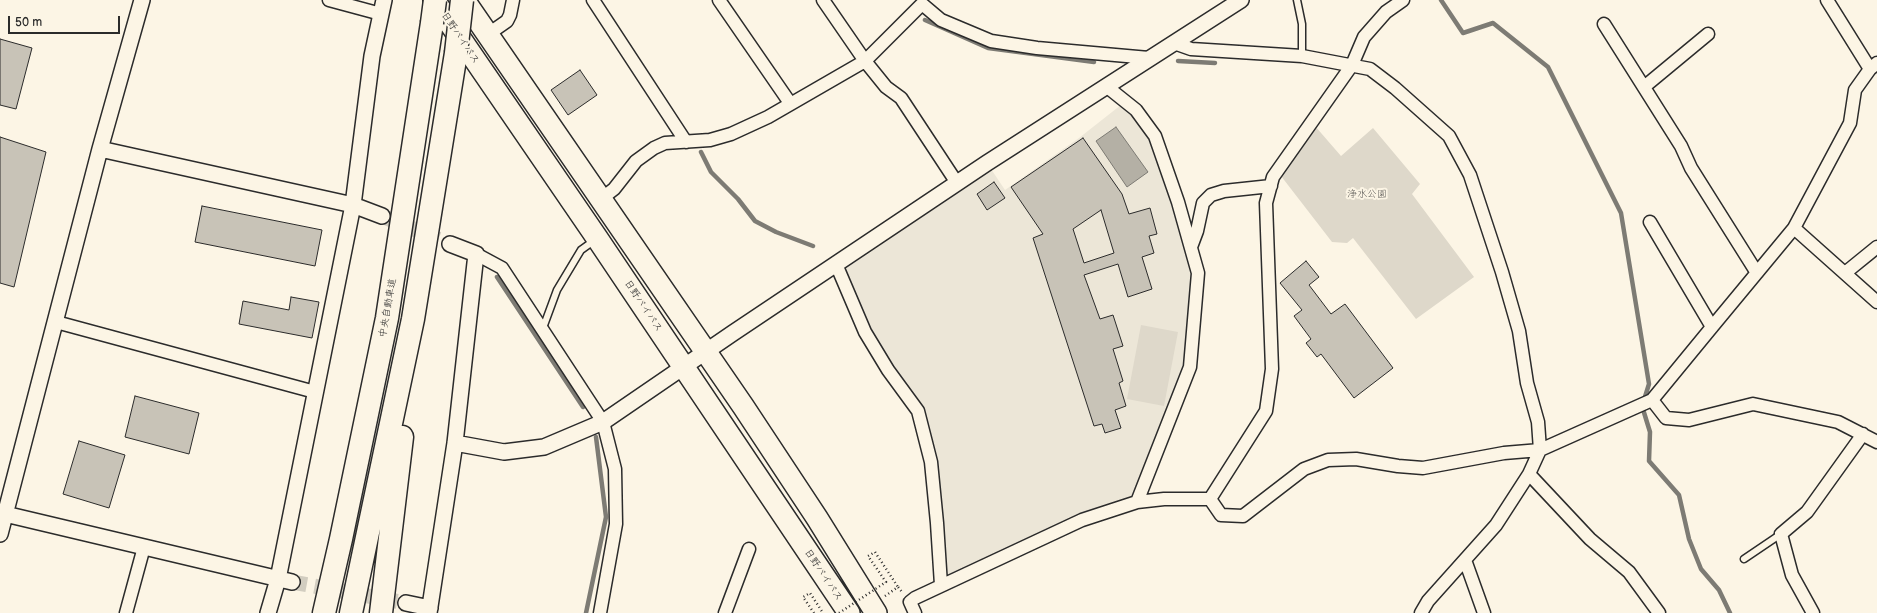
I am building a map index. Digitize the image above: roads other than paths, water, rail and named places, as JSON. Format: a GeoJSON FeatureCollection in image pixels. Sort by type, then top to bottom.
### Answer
{"type":"FeatureCollection","features":[{"type":"Feature","properties":{"kind":"highway","name":"中央自動車道"},"geometry":{"type":"LineString","coordinates":[[324,613],[387,318],[432,24],[434,0]]}},
{"type":"Feature","properties":{"kind":"highway","name":"日野バイパス"},"geometry":{"type":"LineString","coordinates":[[434,0],[597,238],[849,613]]}},
{"type":"Feature","properties":{"kind":"highway"},"geometry":{"type":"LineString","coordinates":[[463,0],[706,352],[813,512],[873,610]]}},
{"type":"Feature","properties":{"kind":"highway"},"geometry":{"type":"LineString","coordinates":[[351,613],[413,318],[456,53],[463,0]]}},
{"type":"Feature","properties":{"kind":"highway"},"geometry":{"type":"LineString","coordinates":[[381,613],[403,426],[413,318]]}},
{"type":"Feature","properties":{"kind":"street"},"geometry":{"type":"LineString","coordinates":[[0,534],[100,149],[142,0]]}},
{"type":"Feature","properties":{"kind":"street"},"geometry":{"type":"LineString","coordinates":[[268,613],[285,580],[316,392],[353,205],[372,56],[382,7],[329,0]]}},
{"type":"Feature","properties":{"kind":"street"},"geometry":{"type":"LineString","coordinates":[[487,35],[507,21],[510,15],[512,0]]}},
{"type":"Feature","properties":{"kind":"street"},"geometry":{"type":"LineString","coordinates":[[593,0],[686,142]]}},
{"type":"Feature","properties":{"kind":"street"},"geometry":{"type":"LineString","coordinates":[[719,0],[790,103]]}},
{"type":"Feature","properties":{"kind":"street"},"geometry":{"type":"LineString","coordinates":[[822,0],[865,61],[886,87],[900,98],[957,183]]}},
{"type":"Feature","properties":{"kind":"street"},"geometry":{"type":"LineString","coordinates":[[455,443],[504,452],[544,447],[603,422],[957,183],[1241,0]]}},
{"type":"Feature","properties":{"kind":"street"},"geometry":{"type":"LineString","coordinates":[[1210,499],[1266,411],[1272,369],[1266,203],[1273,178],[1352,65],[1364,36],[1386,12],[1403,0]]}},
{"type":"Feature","properties":{"kind":"street"},"geometry":{"type":"LineString","coordinates":[[1210,499],[1220,515],[1243,516],[1304,469],[1328,460],[1356,459],[1398,466],[1423,468],[1504,453],[1540,450],[1652,400],[1794,228],[1850,123],[1855,90],[1873,66],[1827,0]]}},
{"type":"Feature","properties":{"kind":"street"},"geometry":{"type":"LineString","coordinates":[[601,199],[614,189],[636,161],[645,154],[666,143],[710,140],[731,134],[768,117],[865,61],[923,1],[941,20],[991,41],[1037,48],[1149,58]]}},
{"type":"Feature","properties":{"kind":"street"},"geometry":{"type":"LineString","coordinates":[[1604,24],[1681,146],[1691,168],[1757,272]]}},
{"type":"Feature","properties":{"kind":"street"},"geometry":{"type":"LineString","coordinates":[[1644,87],[1708,34]]}},
{"type":"Feature","properties":{"kind":"street"},"geometry":{"type":"LineString","coordinates":[[1174,43],[1191,49],[1302,56],[1352,65],[1370,70],[1395,88],[1449,136],[1470,175],[1502,272],[1519,331],[1528,383],[1538,422],[1540,450],[1529,474],[1496,525],[1428,601],[1421,613]]}},
{"type":"Feature","properties":{"kind":"street"},"geometry":{"type":"LineString","coordinates":[[1106,86],[1136,110],[1155,136],[1178,202],[1198,273],[1190,367],[1137,502]]}},
{"type":"Feature","properties":{"kind":"street"},"geometry":{"type":"LineString","coordinates":[[100,149],[353,205],[382,216]]}},
{"type":"Feature","properties":{"kind":"street"},"geometry":{"type":"LineString","coordinates":[[1191,247],[1197,231],[1203,203],[1211,195],[1224,191],[1270,186]]}},
{"type":"Feature","properties":{"kind":"street"},"geometry":{"type":"LineString","coordinates":[[1650,222],[1712,327]]}},
{"type":"Feature","properties":{"kind":"street"},"geometry":{"type":"LineString","coordinates":[[1794,228],[1877,302]]}},
{"type":"Feature","properties":{"kind":"street"},"geometry":{"type":"LineString","coordinates":[[450,244],[476,254],[502,268],[543,328],[603,422],[615,469],[616,524],[600,613]]}},
{"type":"Feature","properties":{"kind":"street"},"geometry":{"type":"LineString","coordinates":[[1845,273],[1877,247]]}},
{"type":"Feature","properties":{"kind":"street"},"geometry":{"type":"LineString","coordinates":[[406,603],[430,611],[455,443],[476,254]]}},
{"type":"Feature","properties":{"kind":"street"},"geometry":{"type":"LineString","coordinates":[[836,264],[865,332],[888,370],[918,411],[931,462],[941,585]]}},
{"type":"Feature","properties":{"kind":"street"},"geometry":{"type":"LineString","coordinates":[[56,322],[316,392]]}},
{"type":"Feature","properties":{"kind":"street"},"geometry":{"type":"LineString","coordinates":[[1652,400],[1666,418],[1689,420],[1753,404],[1838,422],[1877,442]]}},
{"type":"Feature","properties":{"kind":"street"},"geometry":{"type":"LineString","coordinates":[[1813,613],[1792,576],[1781,534],[1806,512],[1863,434]]}},
{"type":"Feature","properties":{"kind":"street"},"geometry":{"type":"LineString","coordinates":[[1529,474],[1590,539],[1629,572],[1659,613]]}},
{"type":"Feature","properties":{"kind":"street"},"geometry":{"type":"LineString","coordinates":[[912,607],[914,598],[1082,520],[1137,502],[1164,499],[1210,499]]}},
{"type":"Feature","properties":{"kind":"street"},"geometry":{"type":"LineString","coordinates":[[5,514],[285,580]]}},
{"type":"Feature","properties":{"kind":"street"},"geometry":{"type":"LineString","coordinates":[[126,613],[144,547]]}},
{"type":"Feature","properties":{"kind":"street"},"geometry":{"type":"LineString","coordinates":[[724,613],[750,549]]}},
{"type":"Feature","properties":{"kind":"street"},"geometry":{"type":"LineString","coordinates":[[1465,560],[1484,613]]}},
{"type":"Feature","properties":{"kind":"lane"},"geometry":{"type":"LineString","coordinates":[[1297,0],[1302,24],[1302,56]]}},
{"type":"Feature","properties":{"kind":"lane"},"geometry":{"type":"LineString","coordinates":[[543,328],[557,290],[581,250],[597,238]]}},
{"type":"Feature","properties":{"kind":"lane"},"geometry":{"type":"LineString","coordinates":[[1744,559],[1781,534]]}},
{"type":"Feature","properties":{"kind":"waterway"},"geometry":{"type":"LineString","coordinates":[[1441,0],[1463,33],[1493,23],[1548,67],[1621,213],[1649,384],[1644,400]]}},
{"type":"Feature","properties":{"kind":"waterway"},"geometry":{"type":"LineString","coordinates":[[925,20],[988,48],[1094,62]]}},
{"type":"Feature","properties":{"kind":"waterway"},"geometry":{"type":"LineString","coordinates":[[1178,61],[1215,63]]}},
{"type":"Feature","properties":{"kind":"waterway"},"geometry":{"type":"LineString","coordinates":[[701,152],[711,172],[738,199],[755,221],[776,232],[813,246]]}},
{"type":"Feature","properties":{"kind":"waterway"},"geometry":{"type":"LineString","coordinates":[[497,277],[583,407]]}},
{"type":"Feature","properties":{"kind":"waterway"},"geometry":{"type":"LineString","coordinates":[[1642,406],[1650,432],[1649,461],[1679,495],[1689,539],[1701,569],[1719,590],[1730,613]]}},
{"type":"Feature","properties":{"kind":"waterway"},"geometry":{"type":"LineString","coordinates":[[586,613],[606,517],[596,437]]}},
{"type":"Feature","properties":{"kind":"tunnel"},"geometry":{"type":"LineString","coordinates":[[382,216],[450,244]]}},
{"type":"Feature","properties":{"kind":"tunnel"},"geometry":{"type":"LineString","coordinates":[[292,582],[406,603]]}},
{"type":"Feature","properties":{"kind":"park label","name":"浄水公園"},"geometry":{"type":"Point","coordinates":[1367,194]}}]}
